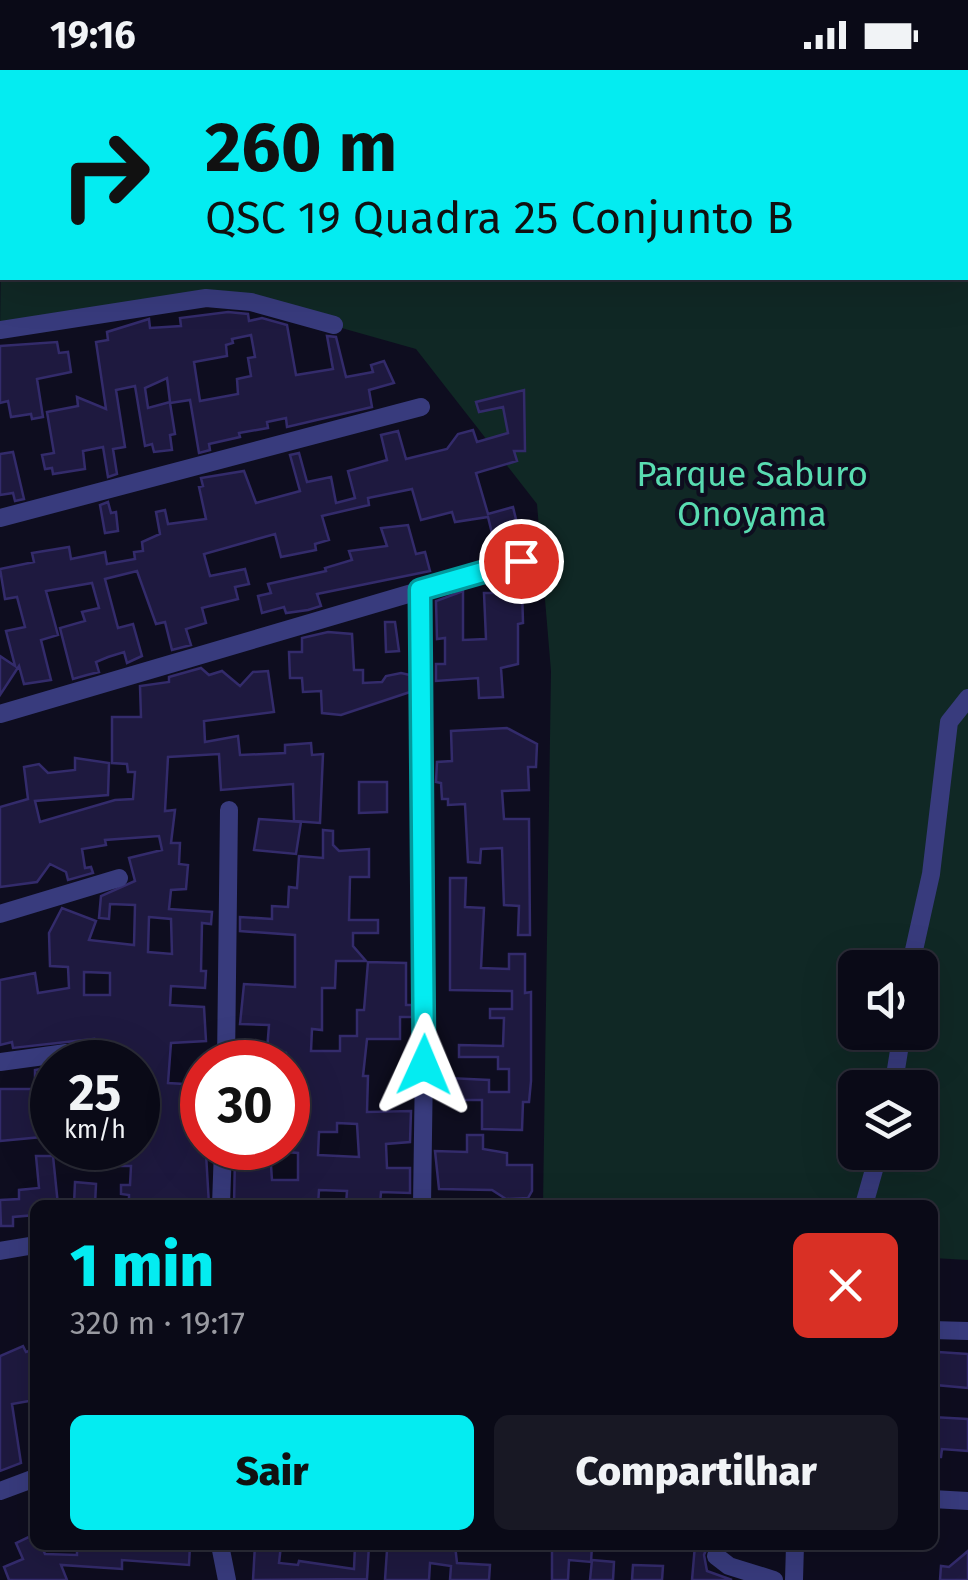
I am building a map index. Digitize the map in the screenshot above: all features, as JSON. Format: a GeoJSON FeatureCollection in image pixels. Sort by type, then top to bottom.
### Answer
{"type":"FeatureCollection","features":[{"type":"Feature","properties":{"kind":"street"},"geometry":{"type":"LineString","coordinates":[[0,330],[206,298],[251,302],[334,325]]}},
{"type":"Feature","properties":{"kind":"street"},"geometry":{"type":"LineString","coordinates":[[0,518],[421,407]]}},
{"type":"Feature","properties":{"kind":"street"},"geometry":{"type":"LineString","coordinates":[[0,714],[521,561]]}},
{"type":"Feature","properties":{"kind":"street"},"geometry":{"type":"LineString","coordinates":[[420,590],[426,925],[422,1200]]}},
{"type":"Feature","properties":{"kind":"street"},"geometry":{"type":"LineString","coordinates":[[914,950],[931,874],[949,722],[968,698]]}},
{"type":"Feature","properties":{"kind":"street"},"geometry":{"type":"LineString","coordinates":[[226,1040],[229,810]]}},
{"type":"Feature","properties":{"kind":"street"},"geometry":{"type":"LineString","coordinates":[[0,914],[119,878]]}},
{"type":"Feature","properties":{"kind":"street"},"geometry":{"type":"LineString","coordinates":[[0,1062],[30,1058]]}},
{"type":"Feature","properties":{"kind":"street"},"geometry":{"type":"LineString","coordinates":[[221,1200],[222,1170]]}},
{"type":"Feature","properties":{"kind":"street"},"geometry":{"type":"LineString","coordinates":[[865,1200],[873,1170]]}},
{"type":"Feature","properties":{"kind":"street"},"geometry":{"type":"LineString","coordinates":[[0,1251],[30,1246]]}},
{"type":"Feature","properties":{"kind":"street"},"geometry":{"type":"LineString","coordinates":[[938,1330],[968,1331]]}},
{"type":"Feature","properties":{"kind":"street"},"geometry":{"type":"LineString","coordinates":[[0,1491],[30,1480]]}},
{"type":"Feature","properties":{"kind":"street"},"geometry":{"type":"LineString","coordinates":[[938,1499],[968,1502]]}},
{"type":"Feature","properties":{"kind":"street"},"geometry":{"type":"LineString","coordinates":[[221,1550],[227,1580]]}},
{"type":"Feature","properties":{"kind":"street"},"geometry":{"type":"LineString","coordinates":[[794,1580],[796,1550]]}},
{"type":"Feature","properties":{"kind":"street"},"geometry":{"type":"LineString","coordinates":[[716,1556],[774,1580]]}},
{"type":"Feature","properties":{"kind":"green space","name":"Parque Saburo Onoyama"},"geometry":{"type":"Polygon","coordinates":[[[1,280],[968,280],[968,1260],[938,1258],[938,1200],[543,1200],[551,671],[537,504],[416,349],[214,292],[0,334],[1,280]]]}},
{"type":"Feature","properties":{"kind":"building"},"geometry":{"type":"Polygon","coordinates":[[[228,312],[248,314],[249,321],[262,318],[287,325],[296,375],[333,369],[327,336],[336,337],[346,377],[373,372],[371,365],[384,361],[394,383],[369,390],[372,407],[287,427],[286,418],[267,422],[268,428],[239,433],[240,437],[209,444],[210,450],[199,453],[190,400],[170,403],[175,434],[170,435],[172,450],[154,452],[152,444],[145,446],[135,386],[116,390],[125,447],[113,449],[117,474],[108,477],[103,447],[83,451],[85,469],[53,474],[52,468],[45,469],[42,455],[54,453],[47,412],[78,406],[77,397],[106,409],[96,342],[108,340],[107,332],[149,319],[150,328],[181,326],[180,318],[228,312]],[[251,335],[232,339],[233,343],[226,345],[227,356],[194,362],[200,401],[238,394],[237,379],[251,376],[248,358],[255,357],[251,335]],[[167,378],[145,388],[148,408],[170,402],[167,378]]]}},
{"type":"Feature","properties":{"kind":"building"},"geometry":{"type":"Polygon","coordinates":[[[57,342],[59,353],[68,352],[71,372],[37,379],[43,417],[11,417],[8,401],[0,403],[0,346],[57,342]]]}},
{"type":"Feature","properties":{"kind":"building"},"geometry":{"type":"Polygon","coordinates":[[[524,390],[525,451],[514,451],[517,461],[476,473],[488,514],[513,507],[522,544],[496,550],[488,517],[455,522],[452,512],[421,520],[412,489],[368,498],[369,505],[322,516],[329,540],[315,544],[316,550],[281,557],[275,534],[204,554],[210,576],[245,569],[249,584],[235,587],[238,599],[202,608],[206,623],[186,629],[191,645],[172,650],[165,622],[156,624],[137,571],[105,579],[118,628],[133,624],[142,656],[127,663],[124,652],[108,657],[96,662],[99,672],[73,679],[60,628],[85,621],[82,612],[99,608],[92,583],[46,591],[58,635],[41,640],[51,680],[24,684],[19,666],[0,695],[0,656],[15,666],[6,631],[25,627],[17,597],[5,599],[0,569],[34,562],[32,553],[69,547],[71,559],[105,552],[107,564],[135,559],[134,552],[143,551],[142,542],[160,534],[156,512],[165,510],[168,524],[206,519],[199,487],[203,486],[201,478],[244,471],[256,503],[300,491],[290,455],[299,453],[307,482],[331,477],[336,503],[355,498],[348,471],[387,460],[381,435],[398,431],[406,459],[447,449],[458,434],[473,430],[477,442],[508,433],[503,407],[479,412],[476,402],[524,390]]]}},
{"type":"Feature","properties":{"kind":"building"},"geometry":{"type":"Polygon","coordinates":[[[13,452],[24,499],[15,501],[13,493],[0,495],[0,454],[13,452]]]}},
{"type":"Feature","properties":{"kind":"building"},"geometry":{"type":"Polygon","coordinates":[[[108,502],[111,513],[116,512],[118,531],[105,533],[100,505],[108,502]]]}},
{"type":"Feature","properties":{"kind":"building"},"geometry":{"type":"Polygon","coordinates":[[[408,525],[416,554],[425,552],[430,571],[317,594],[321,606],[308,610],[286,613],[284,607],[262,613],[258,596],[271,593],[268,584],[326,571],[325,568],[352,560],[349,551],[387,546],[381,528],[408,525]]]}},
{"type":"Feature","properties":{"kind":"building"},"geometry":{"type":"Polygon","coordinates":[[[506,578],[507,587],[522,587],[523,623],[518,624],[518,664],[501,668],[503,697],[479,698],[478,678],[436,681],[436,664],[445,664],[445,638],[437,639],[436,601],[463,591],[463,640],[486,639],[484,593],[495,593],[495,582],[506,578]]]}},
{"type":"Feature","properties":{"kind":"building"},"geometry":{"type":"Polygon","coordinates":[[[385,622],[395,622],[399,651],[386,652],[385,622]]]}},
{"type":"Feature","properties":{"kind":"building"},"geometry":{"type":"Polygon","coordinates":[[[328,632],[352,634],[354,670],[363,670],[363,683],[382,682],[386,676],[401,673],[410,675],[410,692],[341,715],[322,713],[321,691],[303,692],[302,678],[290,678],[289,652],[302,652],[302,638],[328,632]]]}},
{"type":"Feature","properties":{"kind":"building"},"geometry":{"type":"Polygon","coordinates":[[[201,668],[209,675],[222,671],[240,686],[253,672],[268,671],[274,712],[204,721],[205,742],[238,736],[240,755],[285,753],[285,745],[311,743],[312,755],[323,754],[320,823],[294,821],[293,784],[221,790],[219,754],[168,757],[165,811],[175,810],[171,843],[180,843],[179,864],[188,865],[186,889],[171,890],[169,909],[212,912],[211,924],[202,923],[201,971],[206,971],[205,988],[171,986],[170,1005],[204,1007],[206,1040],[171,1043],[168,1083],[180,1084],[180,1170],[207,1170],[209,1200],[129,1200],[129,1195],[121,1194],[121,1185],[130,1185],[131,1170],[160,1170],[160,1040],[30,1040],[30,1046],[13,1048],[12,1042],[0,1045],[0,980],[35,973],[38,993],[69,988],[68,967],[50,966],[49,933],[62,908],[96,921],[89,940],[134,945],[135,905],[110,904],[109,919],[99,918],[101,896],[135,881],[129,858],[162,850],[159,836],[105,840],[106,845],[82,849],[85,868],[91,867],[93,873],[68,880],[66,872],[50,864],[37,882],[0,887],[0,807],[28,799],[24,767],[39,764],[48,773],[75,770],[75,758],[109,763],[108,795],[35,801],[40,822],[115,800],[133,799],[135,772],[128,772],[127,764],[112,763],[112,717],[141,717],[140,686],[169,682],[169,677],[201,668]],[[149,917],[148,952],[172,954],[171,919],[149,917]],[[84,972],[84,995],[110,995],[110,973],[84,972]]]}},
{"type":"Feature","properties":{"kind":"building"},"geometry":{"type":"Polygon","coordinates":[[[507,728],[537,744],[536,767],[528,767],[529,790],[502,791],[504,819],[529,819],[530,935],[518,935],[519,906],[504,905],[502,848],[481,849],[480,863],[468,862],[465,804],[448,805],[448,799],[442,799],[441,783],[436,782],[437,762],[452,761],[451,731],[507,728]]]}},
{"type":"Feature","properties":{"kind":"building"},"geometry":{"type":"Polygon","coordinates":[[[359,782],[387,782],[387,812],[359,813],[359,782]]]}},
{"type":"Feature","properties":{"kind":"building"},"geometry":{"type":"Polygon","coordinates":[[[259,819],[301,822],[296,854],[254,850],[259,819]]]}},
{"type":"Feature","properties":{"kind":"building"},"geometry":{"type":"Polygon","coordinates":[[[323,830],[333,831],[333,845],[339,851],[369,849],[369,877],[350,877],[349,920],[378,920],[378,933],[353,933],[353,946],[366,961],[336,961],[335,988],[322,988],[322,1030],[312,1029],[311,1051],[340,1051],[340,1036],[357,1036],[357,1010],[364,1010],[368,962],[406,963],[406,1005],[412,1005],[412,1017],[400,1017],[400,1039],[367,1039],[363,1076],[368,1076],[367,1112],[411,1111],[410,1142],[386,1144],[387,1168],[410,1168],[410,1193],[381,1192],[380,1200],[346,1200],[347,1191],[319,1190],[318,1200],[234,1200],[235,1170],[271,1170],[272,1180],[298,1180],[298,1170],[310,1170],[310,1040],[268,1040],[269,1025],[240,1024],[244,984],[295,987],[295,935],[240,931],[240,917],[272,919],[272,906],[288,907],[289,887],[297,888],[299,856],[323,858],[323,830]],[[337,1123],[337,1132],[319,1132],[318,1155],[359,1157],[357,1124],[337,1123]]]}},
{"type":"Feature","properties":{"kind":"building"},"geometry":{"type":"Polygon","coordinates":[[[450,878],[466,878],[465,907],[484,908],[481,968],[509,969],[509,954],[525,954],[525,993],[531,992],[531,1081],[529,1102],[523,1102],[522,1130],[482,1129],[482,1100],[441,1100],[441,1088],[449,1088],[449,1078],[489,1080],[489,1092],[509,1092],[509,1069],[498,1069],[498,1057],[459,1057],[459,1045],[503,1046],[504,1018],[490,1018],[490,1009],[512,1009],[512,991],[450,990],[450,878]]]}},
{"type":"Feature","properties":{"kind":"building"},"geometry":{"type":"Polygon","coordinates":[[[0,1089],[30,1089],[30,1138],[0,1141],[0,1089]]]}},
{"type":"Feature","properties":{"kind":"building"},"geometry":{"type":"Polygon","coordinates":[[[467,1135],[483,1135],[483,1149],[507,1153],[507,1165],[532,1165],[532,1191],[528,1198],[506,1199],[492,1190],[439,1189],[435,1151],[467,1152],[467,1135]]]}},
{"type":"Feature","properties":{"kind":"building"},"geometry":{"type":"Polygon","coordinates":[[[37,1170],[54,1170],[57,1200],[30,1200],[30,1215],[13,1217],[13,1226],[1,1226],[0,1200],[19,1199],[19,1190],[39,1188],[37,1170]]]}},
{"type":"Feature","properties":{"kind":"building"},"geometry":{"type":"Polygon","coordinates":[[[75,1182],[96,1184],[95,1200],[74,1200],[75,1182]]]}},
{"type":"Feature","properties":{"kind":"building"},"geometry":{"type":"Polygon","coordinates":[[[23,1346],[26,1352],[30,1351],[30,1401],[12,1404],[21,1463],[0,1471],[0,1356],[23,1346]]]}},
{"type":"Feature","properties":{"kind":"building"},"geometry":{"type":"Polygon","coordinates":[[[938,1352],[968,1354],[968,1388],[938,1385],[938,1352]]]}},
{"type":"Feature","properties":{"kind":"building"},"geometry":{"type":"Polygon","coordinates":[[[938,1417],[968,1419],[968,1451],[942,1449],[941,1457],[938,1417]]]}},
{"type":"Feature","properties":{"kind":"building"},"geometry":{"type":"Polygon","coordinates":[[[30,1536],[30,1550],[43,1550],[45,1554],[77,1555],[77,1550],[190,1550],[189,1565],[122,1560],[122,1569],[61,1565],[67,1580],[9,1580],[4,1567],[23,1559],[16,1543],[30,1536]]]}},
{"type":"Feature","properties":{"kind":"building"},"geometry":{"type":"Polygon","coordinates":[[[255,1550],[280,1550],[279,1563],[298,1565],[299,1561],[354,1569],[355,1550],[369,1550],[367,1579],[253,1580],[255,1550]]]}},
{"type":"Feature","properties":{"kind":"building"},"geometry":{"type":"Polygon","coordinates":[[[387,1550],[456,1550],[457,1563],[490,1565],[489,1580],[450,1580],[451,1566],[430,1563],[429,1580],[385,1580],[387,1550]]]}},
{"type":"Feature","properties":{"kind":"building"},"geometry":{"type":"Polygon","coordinates":[[[552,1550],[592,1550],[591,1562],[569,1560],[568,1580],[552,1580],[552,1550]]]}},
{"type":"Feature","properties":{"kind":"building"},"geometry":{"type":"Polygon","coordinates":[[[695,1550],[706,1550],[707,1571],[732,1580],[692,1580],[695,1550]]]}},
{"type":"Feature","properties":{"kind":"building"},"geometry":{"type":"Polygon","coordinates":[[[968,1551],[968,1580],[940,1580],[941,1566],[949,1567],[968,1551]]]}},
{"type":"Feature","properties":{"kind":"building"},"geometry":{"type":"Polygon","coordinates":[[[592,1560],[614,1562],[613,1580],[590,1580],[592,1560]]]}},
{"type":"Feature","properties":{"kind":"building"},"geometry":{"type":"Polygon","coordinates":[[[633,1565],[663,1566],[662,1580],[632,1580],[633,1565]]]}},
{"type":"Feature","properties":{"kind":"route"},"geometry":{"type":"LineString","coordinates":[[424,1065],[426,925],[420,590],[521,561]]}}]}
